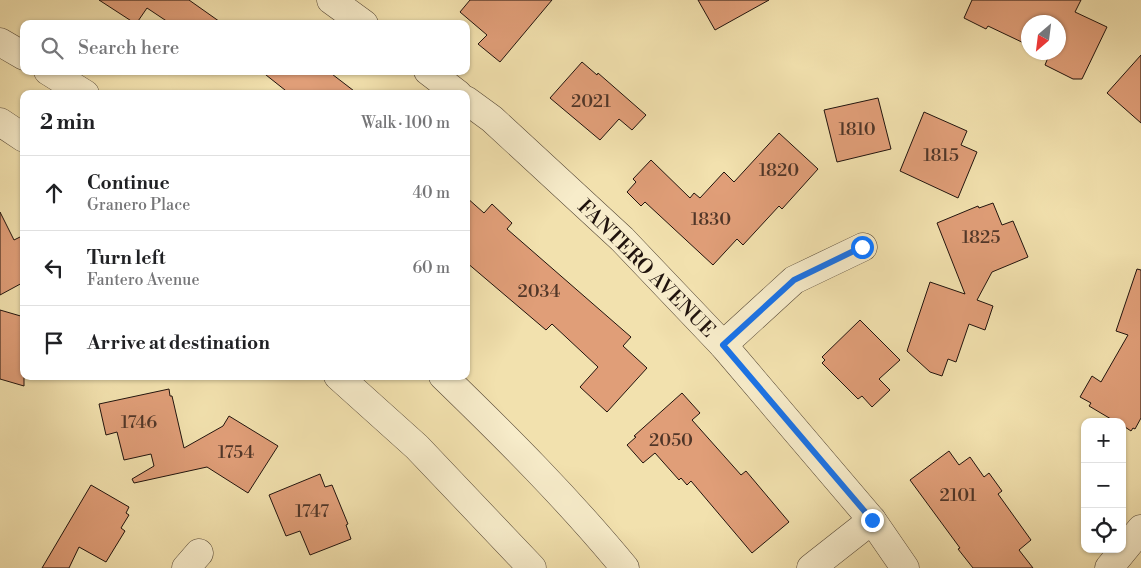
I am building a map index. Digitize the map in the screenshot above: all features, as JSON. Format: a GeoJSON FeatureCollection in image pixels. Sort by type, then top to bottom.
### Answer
{"type":"FeatureCollection","features":[{"type":"Feature","properties":{"kind":"street"},"geometry":{"type":"LineString","coordinates":[[332,0],[359,20]]}},
{"type":"Feature","properties":{"kind":"street"},"geometry":{"type":"LineString","coordinates":[[0,42],[20,54]]}},
{"type":"Feature","properties":{"kind":"street"},"geometry":{"type":"LineString","coordinates":[[54,75],[79,90]]}},
{"type":"Feature","properties":{"kind":"street"},"geometry":{"type":"LineString","coordinates":[[433,75],[453,90]]}},
{"type":"Feature","properties":{"kind":"street","name":"FANTERO AVENUE"},"geometry":{"type":"LineString","coordinates":[[470,103],[492,119],[622,239],[723,345],[872,520],[906,568]]}},
{"type":"Feature","properties":{"kind":"street"},"geometry":{"type":"LineString","coordinates":[[0,122],[20,135]]}},
{"type":"Feature","properties":{"kind":"street"},"geometry":{"type":"LineString","coordinates":[[723,345],[794,280],[862,247]]}},
{"type":"Feature","properties":{"kind":"street"},"geometry":{"type":"LineString","coordinates":[[342,380],[417,447],[532,568]]}},
{"type":"Feature","properties":{"kind":"street"},"geometry":{"type":"LineString","coordinates":[[448,380],[517,448],[625,568]]}},
{"type":"Feature","properties":{"kind":"street"},"geometry":{"type":"LineString","coordinates":[[811,568],[872,520]]}},
{"type":"Feature","properties":{"kind":"street"},"geometry":{"type":"LineString","coordinates":[[1109,568],[1141,529]]}},
{"type":"Feature","properties":{"kind":"building"},"geometry":{"type":"Polygon","coordinates":[[[99,0],[189,0],[217,20],[165,20],[147,8],[139,20],[130,20],[99,0]]]}},
{"type":"Feature","properties":{"kind":"building"},"geometry":{"type":"Polygon","coordinates":[[[470,0],[552,0],[500,62],[478,44],[487,35],[460,12],[470,0]]]}},
{"type":"Feature","properties":{"kind":"building"},"geometry":{"type":"Polygon","coordinates":[[[698,0],[769,0],[715,30],[698,0]]]}},
{"type":"Feature","properties":{"kind":"building"},"geometry":{"type":"Polygon","coordinates":[[[972,0],[1081,0],[1075,12],[1107,27],[1082,79],[1073,79],[1045,65],[1047,60],[1066,60],[1066,15],[1021,15],[1021,42],[988,26],[986,29],[964,18],[972,0]]]}},
{"type":"Feature","properties":{"kind":"building"},"geometry":{"type":"Polygon","coordinates":[[[1141,55],[1141,123],[1107,93],[1141,55]]]}},
{"type":"Feature","properties":{"kind":"building"},"geometry":{"type":"Polygon","coordinates":[[[582,62],[597,75],[598,73],[646,115],[632,130],[619,119],[600,140],[550,98],[582,62]]]}},
{"type":"Feature","properties":{"kind":"building"},"geometry":{"type":"Polygon","coordinates":[[[266,75],[333,75],[353,90],[285,90],[266,75]]]}},
{"type":"Feature","properties":{"kind":"building"},"geometry":{"type":"Polygon","coordinates":[[[878,98],[891,149],[837,162],[824,110],[878,98]]]}},
{"type":"Feature","properties":{"kind":"building"},"geometry":{"type":"Polygon","coordinates":[[[924,112],[967,131],[961,145],[977,152],[958,198],[900,171],[924,112]]]}},
{"type":"Feature","properties":{"kind":"building"},"geometry":{"type":"Polygon","coordinates":[[[779,133],[818,169],[782,209],[779,206],[743,245],[737,239],[713,265],[645,202],[641,206],[627,192],[636,182],[633,179],[651,160],[690,198],[694,193],[700,198],[724,172],[734,182],[779,133]]]}},
{"type":"Feature","properties":{"kind":"building"},"geometry":{"type":"Polygon","coordinates":[[[470,201],[484,213],[492,204],[512,223],[507,229],[631,337],[623,346],[647,368],[607,412],[580,387],[598,367],[552,324],[546,330],[470,265],[470,201]]]}},
{"type":"Feature","properties":{"kind":"building"},"geometry":{"type":"Polygon","coordinates":[[[993,203],[1002,225],[1013,221],[1028,257],[992,272],[977,300],[993,306],[985,330],[969,324],[956,362],[948,359],[942,376],[930,372],[907,351],[930,282],[965,294],[937,223],[978,206],[979,208],[993,203]]]}},
{"type":"Feature","properties":{"kind":"building"},"geometry":{"type":"Polygon","coordinates":[[[0,212],[14,240],[20,237],[20,284],[0,295],[0,212]]]}},
{"type":"Feature","properties":{"kind":"building"},"geometry":{"type":"Polygon","coordinates":[[[1137,269],[1141,270],[1141,418],[1135,429],[1133,428],[1131,431],[1126,428],[1126,418],[1109,418],[1089,406],[1091,403],[1080,397],[1092,376],[1101,382],[1128,335],[1116,331],[1137,269]]]}},
{"type":"Feature","properties":{"kind":"building"},"geometry":{"type":"Polygon","coordinates":[[[0,310],[20,316],[20,380],[24,380],[24,386],[0,379],[0,310]]]}},
{"type":"Feature","properties":{"kind":"building"},"geometry":{"type":"Polygon","coordinates":[[[860,320],[900,360],[879,379],[890,390],[872,407],[862,396],[858,399],[822,363],[825,360],[822,357],[860,320]]]}},
{"type":"Feature","properties":{"kind":"building"},"geometry":{"type":"Polygon","coordinates":[[[169,389],[184,448],[223,426],[229,416],[278,446],[248,493],[207,467],[134,483],[132,479],[154,466],[151,454],[124,460],[117,432],[106,435],[99,404],[169,389]]]}},
{"type":"Feature","properties":{"kind":"building"},"geometry":{"type":"Polygon","coordinates":[[[682,393],[700,413],[692,420],[741,475],[746,471],[789,522],[752,553],[691,481],[687,485],[681,478],[679,480],[655,453],[643,463],[627,445],[636,437],[634,436],[682,393]]]}},
{"type":"Feature","properties":{"kind":"building"},"geometry":{"type":"Polygon","coordinates":[[[949,451],[959,465],[970,457],[984,477],[989,473],[1002,491],[998,494],[1031,540],[1019,550],[1033,568],[973,568],[958,549],[960,548],[910,480],[949,451]]]}},
{"type":"Feature","properties":{"kind":"building"},"geometry":{"type":"Polygon","coordinates":[[[320,474],[325,487],[332,485],[348,524],[346,525],[351,539],[310,555],[300,531],[286,536],[269,495],[320,474]]]}},
{"type":"Feature","properties":{"kind":"building"},"geometry":{"type":"Polygon","coordinates":[[[91,485],[129,507],[126,513],[129,515],[121,528],[125,531],[106,562],[79,547],[69,568],[42,568],[91,485]]]}},
{"type":"Feature","properties":{"kind":"route"},"geometry":{"type":"LineString","coordinates":[[862,247],[794,280],[723,345],[872,520]]}}]}
